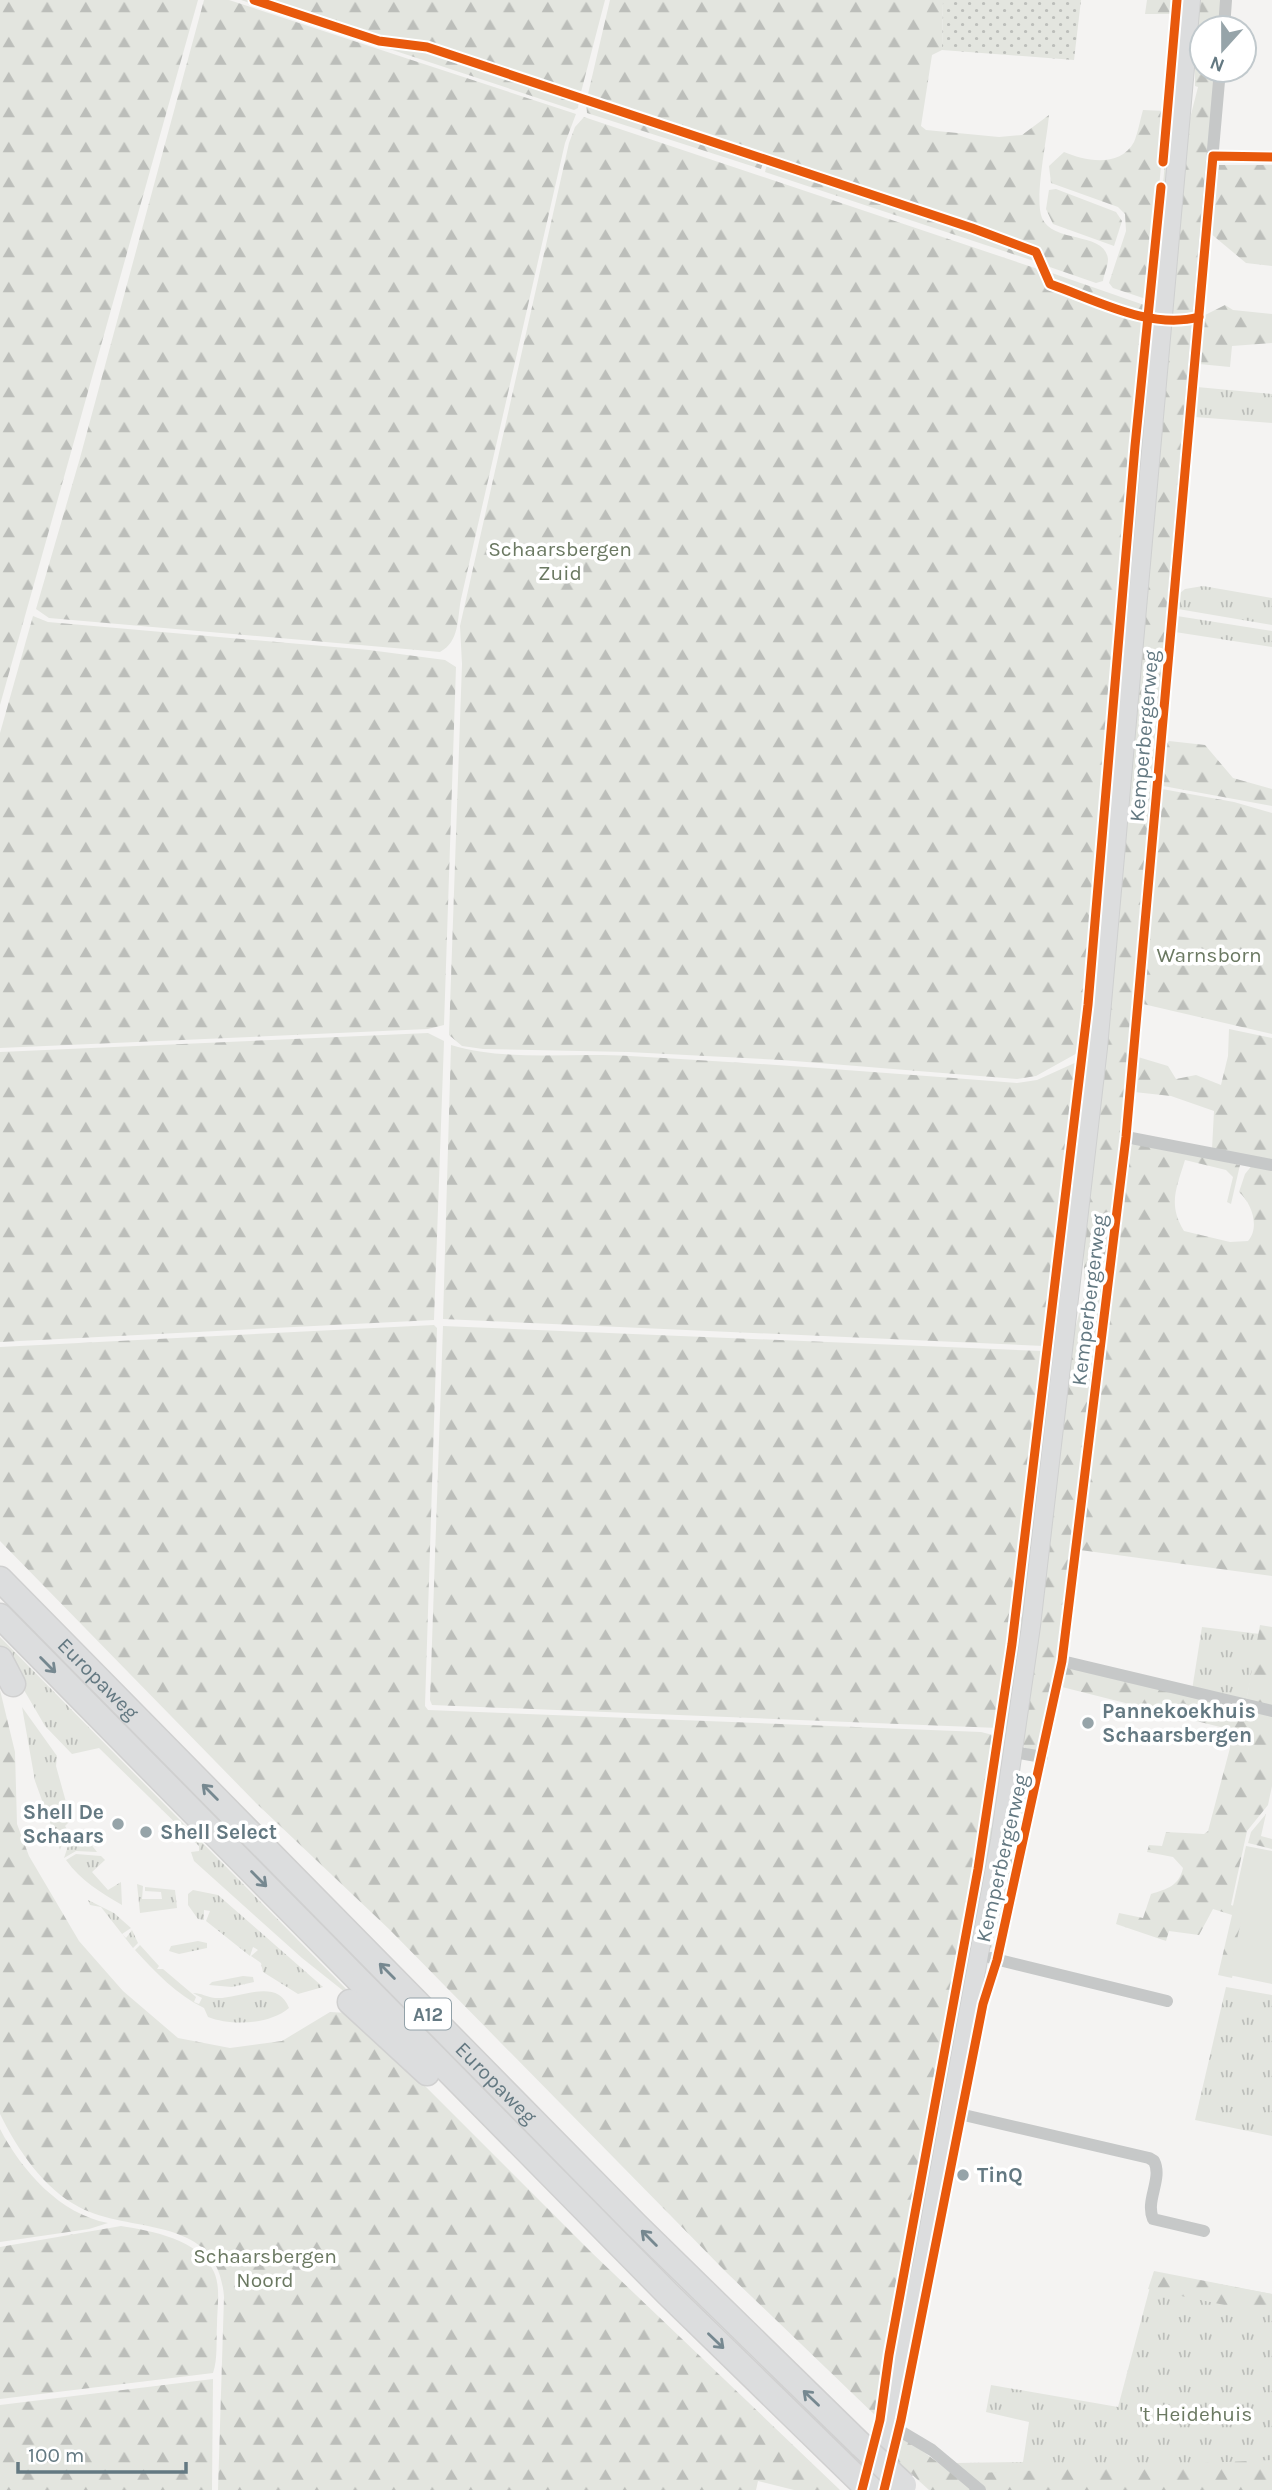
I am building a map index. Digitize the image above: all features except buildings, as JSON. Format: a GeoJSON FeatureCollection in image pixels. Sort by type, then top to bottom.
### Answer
{"type":"FeatureCollection","features":[{"type":"Feature","properties":{"kind":"highway","name":"Europaweg"},"geometry":{"type":"LineString","coordinates":[[0,1578],[636,2225],[907,2488]]}},
{"type":"Feature","properties":{"kind":"highway","name":"Europaweg"},"geometry":{"type":"LineString","coordinates":[[0,1616],[667,2293],[862,2483]]}},
{"type":"Feature","properties":{"kind":"highway"},"geometry":{"type":"LineString","coordinates":[[0,1659],[13,1684]]}},
{"type":"Feature","properties":{"kind":"highway","name":"A12"},"geometry":{"type":"LineString","coordinates":[[350,2002],[402,2048],[576,2219],[667,2293]]}},
{"type":"Feature","properties":{"kind":"main road","name":"Kemperbergerweg"},"geometry":{"type":"LineString","coordinates":[[876,2490],[951,2112],[988,1958],[1097,1060],[1191,0]]}},
{"type":"Feature","properties":{"kind":"street","name":"Kemperbergerweg"},"geometry":{"type":"LineString","coordinates":[[1167,2001],[988,1958],[1042,1757],[1062,1661],[1126,1137],[1219,84]]}},
{"type":"Feature","properties":{"kind":"street"},"geometry":{"type":"LineString","coordinates":[[1213,156],[1272,157]]}},
{"type":"Feature","properties":{"kind":"street"},"geometry":{"type":"LineString","coordinates":[[1126,1137],[1272,1165]]}},
{"type":"Feature","properties":{"kind":"street"},"geometry":{"type":"LineString","coordinates":[[1062,1661],[1272,1711]]}},
{"type":"Feature","properties":{"kind":"street","name":"Kemperbergerweg"},"geometry":{"type":"LineString","coordinates":[[1014,1752],[1042,1757]]}},
{"type":"Feature","properties":{"kind":"street"},"geometry":{"type":"LineString","coordinates":[[951,2112],[1149,2158],[1157,2165],[1150,2209],[1153,2219],[1204,2231]]}},
{"type":"Feature","properties":{"kind":"street"},"geometry":{"type":"LineString","coordinates":[[890,2425],[932,2451],[980,2490]]}},
{"type":"Feature","properties":{"kind":"green space"},"geometry":{"type":"Polygon","coordinates":[[[0,0],[198,0],[0,705],[0,0]]]}},
{"type":"Feature","properties":{"kind":"green space"},"geometry":{"type":"Polygon","coordinates":[[[204,0],[229,0],[576,114],[565,143],[461,599],[457,629],[451,642],[440,652],[49,618],[36,609],[80,458],[204,0]]]}},
{"type":"Feature","properties":{"kind":"green space"},"geometry":{"type":"Polygon","coordinates":[[[241,0],[250,0],[379,43],[427,48],[579,99],[578,108],[574,110],[241,0]]]}},
{"type":"Feature","properties":{"kind":"green space"},"geometry":{"type":"Polygon","coordinates":[[[258,0],[605,0],[580,96],[428,46],[379,40],[258,0]]]}},
{"type":"Feature","properties":{"kind":"green space"},"geometry":{"type":"Polygon","coordinates":[[[610,0],[943,0],[942,50],[932,55],[921,126],[926,130],[999,137],[1022,135],[1049,115],[1039,197],[1042,218],[1048,226],[1057,231],[1098,244],[1105,250],[1108,259],[1103,281],[1096,283],[1044,265],[1033,248],[590,99],[588,94],[610,0]]]}},
{"type":"Feature","properties":{"kind":"green space"},"geometry":{"type":"Polygon","coordinates":[[[943,0],[1081,0],[1074,60],[942,50],[943,0]]]}},
{"type":"Feature","properties":{"kind":"green space"},"geometry":{"type":"Polygon","coordinates":[[[1147,0],[1175,0],[1174,14],[1145,14],[1147,0]]]}},
{"type":"Feature","properties":{"kind":"green space"},"geometry":{"type":"Polygon","coordinates":[[[1197,0],[1222,0],[1221,14],[1196,14],[1197,0]]]}},
{"type":"Feature","properties":{"kind":"green space"},"geometry":{"type":"Polygon","coordinates":[[[1215,84],[1195,316],[1169,319],[1184,142],[1198,87],[1195,86],[1215,84]]]}},
{"type":"Feature","properties":{"kind":"green space"},"geometry":{"type":"Polygon","coordinates":[[[586,101],[764,160],[761,169],[587,113],[586,101]]]}},
{"type":"Feature","properties":{"kind":"green space"},"geometry":{"type":"Polygon","coordinates":[[[1143,110],[1166,111],[1149,298],[1146,299],[1113,288],[1109,283],[1126,231],[1125,214],[1118,207],[1051,183],[1049,166],[1064,152],[1092,160],[1120,156],[1134,142],[1143,110]]]}},
{"type":"Feature","properties":{"kind":"green space","name":"Schaarsbergen Zuid"},"geometry":{"type":"Polygon","coordinates":[[[584,117],[1041,270],[1047,284],[1147,320],[1138,390],[1081,1051],[1036,1076],[1017,1079],[782,1060],[628,1052],[483,1049],[462,1046],[449,1035],[462,664],[460,626],[569,143],[575,127],[584,117]]]}},
{"type":"Feature","properties":{"kind":"green space"},"geometry":{"type":"Polygon","coordinates":[[[1166,150],[1169,180],[1158,296],[1153,300],[1166,150]]]}},
{"type":"Feature","properties":{"kind":"green space"},"geometry":{"type":"Polygon","coordinates":[[[768,161],[1032,251],[1040,263],[765,172],[768,161]]]}},
{"type":"Feature","properties":{"kind":"green space"},"geometry":{"type":"Polygon","coordinates":[[[1219,165],[1272,165],[1272,266],[1246,263],[1210,233],[1219,165]]]}},
{"type":"Feature","properties":{"kind":"green space"},"geometry":{"type":"Polygon","coordinates":[[[1056,189],[1116,212],[1122,221],[1114,246],[1053,224],[1046,209],[1049,190],[1056,189]]]}},
{"type":"Feature","properties":{"kind":"green space"},"geometry":{"type":"Polygon","coordinates":[[[1046,271],[1147,306],[1148,316],[1051,283],[1046,271]]]}},
{"type":"Feature","properties":{"kind":"green space"},"geometry":{"type":"Polygon","coordinates":[[[1225,305],[1233,310],[1272,314],[1272,343],[1232,346],[1230,367],[1199,364],[1203,316],[1225,305]]]}},
{"type":"Feature","properties":{"kind":"green space"},"geometry":{"type":"Polygon","coordinates":[[[1195,320],[1134,1010],[1103,1293],[1085,1291],[1083,1248],[1169,322],[1195,320]]]}},
{"type":"Feature","properties":{"kind":"green space"},"geometry":{"type":"Polygon","coordinates":[[[1150,321],[1157,321],[1107,884],[1100,884],[1142,390],[1150,321]]]}},
{"type":"Feature","properties":{"kind":"green space"},"geometry":{"type":"Polygon","coordinates":[[[1197,387],[1272,394],[1272,423],[1195,417],[1197,387]]]}},
{"type":"Feature","properties":{"kind":"green space"},"geometry":{"type":"Polygon","coordinates":[[[1203,586],[1272,598],[1272,625],[1178,609],[1180,593],[1185,589],[1203,586]]]}},
{"type":"Feature","properties":{"kind":"green space"},"geometry":{"type":"Polygon","coordinates":[[[33,616],[48,622],[369,650],[445,660],[456,667],[444,1025],[428,1029],[0,1048],[0,733],[33,616]]]}},
{"type":"Feature","properties":{"kind":"green space"},"geometry":{"type":"Polygon","coordinates":[[[1177,616],[1272,631],[1272,647],[1175,632],[1177,616]]]}},
{"type":"Feature","properties":{"kind":"green space"},"geometry":{"type":"Polygon","coordinates":[[[1169,741],[1205,745],[1233,778],[1272,789],[1272,806],[1163,786],[1166,744],[1169,741]]]}},
{"type":"Feature","properties":{"kind":"green space","name":"Warnsborn"},"geometry":{"type":"Polygon","coordinates":[[[1162,789],[1234,802],[1272,813],[1272,1034],[1143,1004],[1162,789]]]}},
{"type":"Feature","properties":{"kind":"green space"},"geometry":{"type":"Polygon","coordinates":[[[1099,892],[1106,893],[1068,1272],[1058,1313],[1054,1312],[1084,1063],[1099,892]]]}},
{"type":"Feature","properties":{"kind":"green space"},"geometry":{"type":"Polygon","coordinates":[[[1229,1029],[1272,1038],[1272,1163],[1212,1149],[1214,1111],[1171,1096],[1134,1092],[1138,1057],[1168,1066],[1176,1079],[1196,1075],[1221,1085],[1228,1056],[1229,1029]]]}},
{"type":"Feature","properties":{"kind":"green space"},"geometry":{"type":"Polygon","coordinates":[[[428,1033],[444,1041],[434,1320],[0,1342],[0,1052],[428,1033]]]}},
{"type":"Feature","properties":{"kind":"green space"},"geometry":{"type":"Polygon","coordinates":[[[451,1045],[517,1055],[630,1056],[1017,1083],[1037,1080],[1079,1061],[1046,1344],[443,1319],[451,1045]]]}},
{"type":"Feature","properties":{"kind":"green space"},"geometry":{"type":"Polygon","coordinates":[[[1136,1141],[1240,1165],[1231,1204],[1227,1202],[1233,1177],[1226,1170],[1185,1160],[1175,1197],[1176,1213],[1184,1231],[1230,1242],[1248,1241],[1252,1236],[1254,1223],[1251,1209],[1239,1192],[1245,1174],[1253,1164],[1272,1168],[1272,1576],[1080,1550],[1129,1148],[1136,1141]]]}},
{"type":"Feature","properties":{"kind":"green space"},"geometry":{"type":"Polygon","coordinates":[[[1085,1293],[1103,1294],[1059,1660],[1040,1748],[1035,1751],[1025,1748],[1021,1742],[1071,1343],[1085,1293]]]}},
{"type":"Feature","properties":{"kind":"green space"},"geometry":{"type":"Polygon","coordinates":[[[434,1325],[437,1328],[425,1706],[428,1710],[981,1732],[997,1736],[965,1931],[887,2354],[878,2418],[727,2273],[390,1930],[257,1804],[0,1541],[0,1347],[434,1325]]]}},
{"type":"Feature","properties":{"kind":"green space"},"geometry":{"type":"Polygon","coordinates":[[[443,1326],[1043,1351],[998,1728],[432,1705],[430,1700],[443,1326]]]}},
{"type":"Feature","properties":{"kind":"green space"},"geometry":{"type":"Polygon","coordinates":[[[1049,1353],[1056,1353],[1011,1729],[1003,1728],[1049,1353]]]}},
{"type":"Feature","properties":{"kind":"green space"},"geometry":{"type":"Polygon","coordinates":[[[1260,1625],[1272,1627],[1272,1708],[1246,1702],[1260,1625]]]}},
{"type":"Feature","properties":{"kind":"green space"},"geometry":{"type":"Polygon","coordinates":[[[1202,1627],[1260,1634],[1246,1702],[1192,1690],[1202,1627]]]}},
{"type":"Feature","properties":{"kind":"green space"},"geometry":{"type":"Polygon","coordinates":[[[0,1637],[352,1995],[351,1997],[302,1958],[194,1861],[191,1852],[199,1851],[199,1846],[99,1748],[72,1754],[45,1726],[0,1649],[0,1637]]]}},
{"type":"Feature","properties":{"kind":"green space"},"geometry":{"type":"Polygon","coordinates":[[[1065,1668],[1272,1713],[1272,1786],[1268,1805],[1247,1831],[1231,1905],[1246,1911],[1232,1978],[1218,1975],[1232,1915],[1213,1909],[1199,1935],[1169,1931],[1166,1941],[1116,1924],[1119,1913],[1143,1918],[1151,1894],[1171,1886],[1179,1879],[1183,1868],[1173,1857],[1147,1852],[1149,1845],[1162,1846],[1166,1832],[1204,1834],[1208,1831],[1230,1748],[1228,1729],[1062,1687],[1065,1668]]]}},
{"type":"Feature","properties":{"kind":"green space","name":"Schaarsbergen Noord"},"geometry":{"type":"Polygon","coordinates":[[[0,1690],[15,1752],[17,1824],[29,1856],[79,1941],[123,1991],[178,2038],[230,2048],[282,2041],[330,2012],[348,2013],[369,2030],[591,2252],[840,2490],[794,2490],[758,2481],[756,2490],[218,2490],[224,2297],[218,2270],[206,2251],[189,2239],[169,2231],[100,2215],[66,2199],[33,2167],[0,2114],[0,1690]]]}},
{"type":"Feature","properties":{"kind":"green space"},"geometry":{"type":"Polygon","coordinates":[[[22,1707],[57,1756],[56,1766],[71,1820],[65,1826],[67,1829],[60,1850],[35,1781],[22,1707]]]}},
{"type":"Feature","properties":{"kind":"green space"},"geometry":{"type":"Polygon","coordinates":[[[1022,1786],[1032,1787],[991,1948],[987,1944],[1006,1841],[1022,1786]]]}},
{"type":"Feature","properties":{"kind":"green space"},"geometry":{"type":"Polygon","coordinates":[[[1266,1814],[1261,1836],[1272,1839],[1272,1849],[1248,1843],[1251,1832],[1266,1814]]]}},
{"type":"Feature","properties":{"kind":"green space"},"geometry":{"type":"Polygon","coordinates":[[[988,1827],[993,1828],[980,1925],[972,1923],[988,1827]]]}},
{"type":"Feature","properties":{"kind":"green space"},"geometry":{"type":"Polygon","coordinates":[[[80,1830],[97,1852],[76,1851],[64,1858],[72,1834],[80,1830]]]}},
{"type":"Feature","properties":{"kind":"green space"},"geometry":{"type":"Polygon","coordinates":[[[1246,1846],[1272,1851],[1272,1984],[1229,1975],[1243,1913],[1232,1910],[1246,1846]]]}},
{"type":"Feature","properties":{"kind":"green space"},"geometry":{"type":"Polygon","coordinates":[[[76,1854],[101,1856],[105,1860],[92,1872],[108,1890],[121,1882],[122,1905],[78,1874],[66,1860],[76,1854]]]}},
{"type":"Feature","properties":{"kind":"green space"},"geometry":{"type":"Polygon","coordinates":[[[137,1884],[143,1886],[142,1899],[162,1899],[161,1892],[145,1891],[145,1887],[175,1890],[177,1908],[140,1913],[137,1884]]]}},
{"type":"Feature","properties":{"kind":"green space"},"geometry":{"type":"Polygon","coordinates":[[[193,1890],[218,1895],[323,1987],[298,1994],[263,1972],[261,1963],[251,1956],[258,1950],[253,1947],[250,1956],[206,1921],[210,1911],[204,1910],[204,1920],[198,1919],[188,1905],[188,1894],[193,1890]]]}},
{"type":"Feature","properties":{"kind":"green space"},"geometry":{"type":"Polygon","coordinates":[[[88,1900],[114,1913],[131,1928],[122,1934],[101,1907],[90,1905],[88,1900]]]}},
{"type":"Feature","properties":{"kind":"green space"},"geometry":{"type":"Polygon","coordinates":[[[132,1930],[138,1943],[133,1948],[122,1934],[126,1938],[132,1930]]]}},
{"type":"Feature","properties":{"kind":"green space"},"geometry":{"type":"Polygon","coordinates":[[[198,1941],[207,1943],[207,1948],[179,1954],[169,1951],[171,1946],[198,1941]]]}},
{"type":"Feature","properties":{"kind":"green space"},"geometry":{"type":"Polygon","coordinates":[[[140,1945],[159,1966],[157,1969],[163,1969],[196,1997],[194,2002],[199,2004],[202,1998],[193,1993],[224,1998],[266,1991],[283,1998],[289,2008],[261,2021],[238,2023],[208,2017],[204,2008],[194,2003],[176,1990],[135,1950],[140,1945]]]}},
{"type":"Feature","properties":{"kind":"green space"},"geometry":{"type":"Polygon","coordinates":[[[965,1954],[974,1956],[943,2124],[934,2122],[965,1954]]]}},
{"type":"Feature","properties":{"kind":"green space"},"geometry":{"type":"Polygon","coordinates":[[[243,1976],[253,1977],[254,1982],[232,1987],[209,1985],[212,1982],[243,1976]]]}},
{"type":"Feature","properties":{"kind":"green space"},"geometry":{"type":"Polygon","coordinates":[[[1226,1987],[1272,1995],[1272,2136],[1195,2120],[1226,1987]]]}},
{"type":"Feature","properties":{"kind":"green space"},"geometry":{"type":"Polygon","coordinates":[[[934,2127],[942,2128],[887,2393],[891,2355],[934,2127]]]}},
{"type":"Feature","properties":{"kind":"green space"},"geometry":{"type":"Polygon","coordinates":[[[0,2129],[19,2160],[44,2188],[74,2210],[108,2223],[89,2229],[0,2242],[0,2129]]]}},
{"type":"Feature","properties":{"kind":"green space"},"geometry":{"type":"Polygon","coordinates":[[[121,2226],[174,2238],[198,2252],[214,2272],[218,2291],[213,2373],[0,2399],[0,2247],[121,2226]]]}},
{"type":"Feature","properties":{"kind":"green space"},"geometry":{"type":"Polygon","coordinates":[[[1154,2271],[1272,2294],[1272,2315],[1148,2289],[1154,2271]]]}},
{"type":"Feature","properties":{"kind":"green space","name":"'t Heidehuis"},"geometry":{"type":"Polygon","coordinates":[[[1154,2272],[1272,2294],[1272,2490],[988,2490],[955,2463],[1023,2462],[1029,2422],[986,2412],[991,2385],[1118,2407],[1154,2272]]]}},
{"type":"Feature","properties":{"kind":"green space"},"geometry":{"type":"Polygon","coordinates":[[[213,2379],[212,2490],[0,2490],[0,2405],[213,2379]]]}},
{"type":"Feature","properties":{"kind":"green space"},"geometry":{"type":"Polygon","coordinates":[[[902,2436],[975,2490],[929,2490],[896,2460],[902,2436]]]}},
{"type":"Feature","properties":{"kind":"green space"},"geometry":{"type":"Polygon","coordinates":[[[1272,2460],[1272,2490],[984,2490],[970,2478],[978,2473],[1272,2460]]]}},
{"type":"Feature","properties":{"kind":"cycle path"},"geometry":{"type":"LineString","coordinates":[[254,0],[379,41],[427,47],[972,228],[1036,252],[1050,284],[1104,305],[1162,320],[1199,317]]}},
{"type":"Feature","properties":{"kind":"cycle path"},"geometry":{"type":"LineString","coordinates":[[1163,162],[1177,0]]}},
{"type":"Feature","properties":{"kind":"cycle path"},"geometry":{"type":"LineString","coordinates":[[884,2490],[901,2420],[983,2004],[997,1960],[1062,1661],[1126,1137],[1213,156],[1272,157]]}},
{"type":"Feature","properties":{"kind":"cycle path"},"geometry":{"type":"LineString","coordinates":[[862,2490],[880,2420],[889,2355],[978,1869],[1012,1644],[1088,1005],[1135,446],[1161,187]]}},
{"type":"Feature","properties":{"kind":"place","name":"Pannekoekhuis Schaarsbergen"},"geometry":{"type":"Point","coordinates":[1088,1723]}},
{"type":"Feature","properties":{"kind":"place","name":"Shell De Schaars"},"geometry":{"type":"Point","coordinates":[118,1824]}},
{"type":"Feature","properties":{"kind":"place","name":"Shell Select"},"geometry":{"type":"Point","coordinates":[146,1832]}},
{"type":"Feature","properties":{"kind":"place","name":"TinQ"},"geometry":{"type":"Point","coordinates":[963,2175]}}]}
